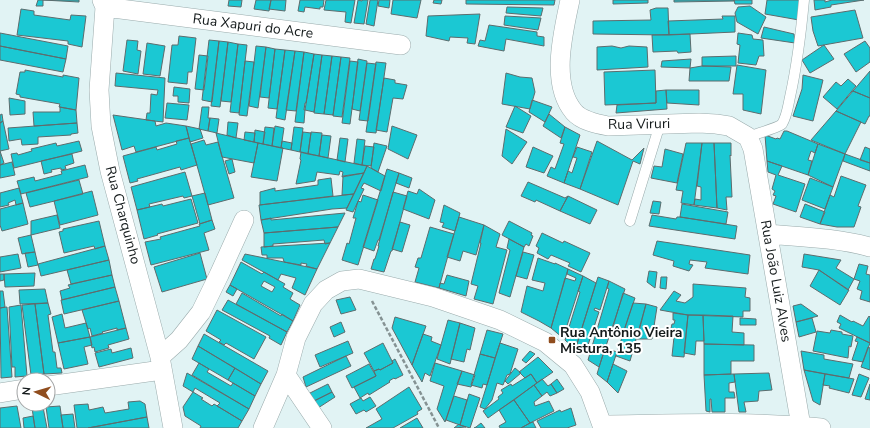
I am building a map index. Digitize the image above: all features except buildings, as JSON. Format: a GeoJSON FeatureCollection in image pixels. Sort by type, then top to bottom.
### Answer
{"type":"FeatureCollection","features":[{"type":"Feature","properties":{"kind":"street","name":"Rua Viruri"},"geometry":{"type":"LineString","coordinates":[[570,0],[562,36],[560,76],[566,99],[575,113],[593,124],[608,126],[700,123],[716,124],[729,126],[748,137]]}},
{"type":"Feature","properties":{"kind":"street","name":"Rua Xapuri do Acre"},"geometry":{"type":"LineString","coordinates":[[103,4],[401,45]]}},
{"type":"Feature","properties":{"kind":"street","name":"Rua Charquinho"},"geometry":{"type":"LineString","coordinates":[[103,4],[99,90],[101,126],[110,171],[161,363],[173,428]]}},
{"type":"Feature","properties":{"kind":"street","name":"Rua João Luiz Alves"},"geometry":{"type":"LineString","coordinates":[[748,137],[753,149],[801,426]]}},
{"type":"Feature","properties":{"kind":"street"},"geometry":{"type":"LineString","coordinates":[[56,384],[161,363],[201,312],[220,275],[244,220]]}},
{"type":"Feature","properties":{"kind":"street"},"geometry":{"type":"LineString","coordinates":[[768,234],[822,239],[870,247]]}},
{"type":"Feature","properties":{"kind":"street"},"geometry":{"type":"LineString","coordinates":[[263,428],[286,375],[296,338],[313,304],[326,290],[342,281],[359,278],[434,297],[500,320],[545,342],[573,365],[590,392],[602,427],[728,424],[821,428]]}},
{"type":"Feature","properties":{"kind":"street"},"geometry":{"type":"LineString","coordinates":[[286,375],[322,428]]}},
{"type":"Feature","properties":{"kind":"street"},"geometry":{"type":"LineString","coordinates":[[0,393],[16,391]]}},
{"type":"Feature","properties":{"kind":"lane"},"geometry":{"type":"LineString","coordinates":[[748,137],[776,128],[781,125],[785,116],[795,78],[804,0]]}},
{"type":"Feature","properties":{"kind":"lane"},"geometry":{"type":"LineString","coordinates":[[630,221],[660,124]]}},
{"type":"Feature","properties":{"kind":"path"},"geometry":{"type":"LineString","coordinates":[[359,278],[439,428]]}},
{"type":"Feature","properties":{"kind":"place","name":"Rua Antônio Vieira Mistura, 135"},"geometry":{"type":"Point","coordinates":[552,340]}}]}
